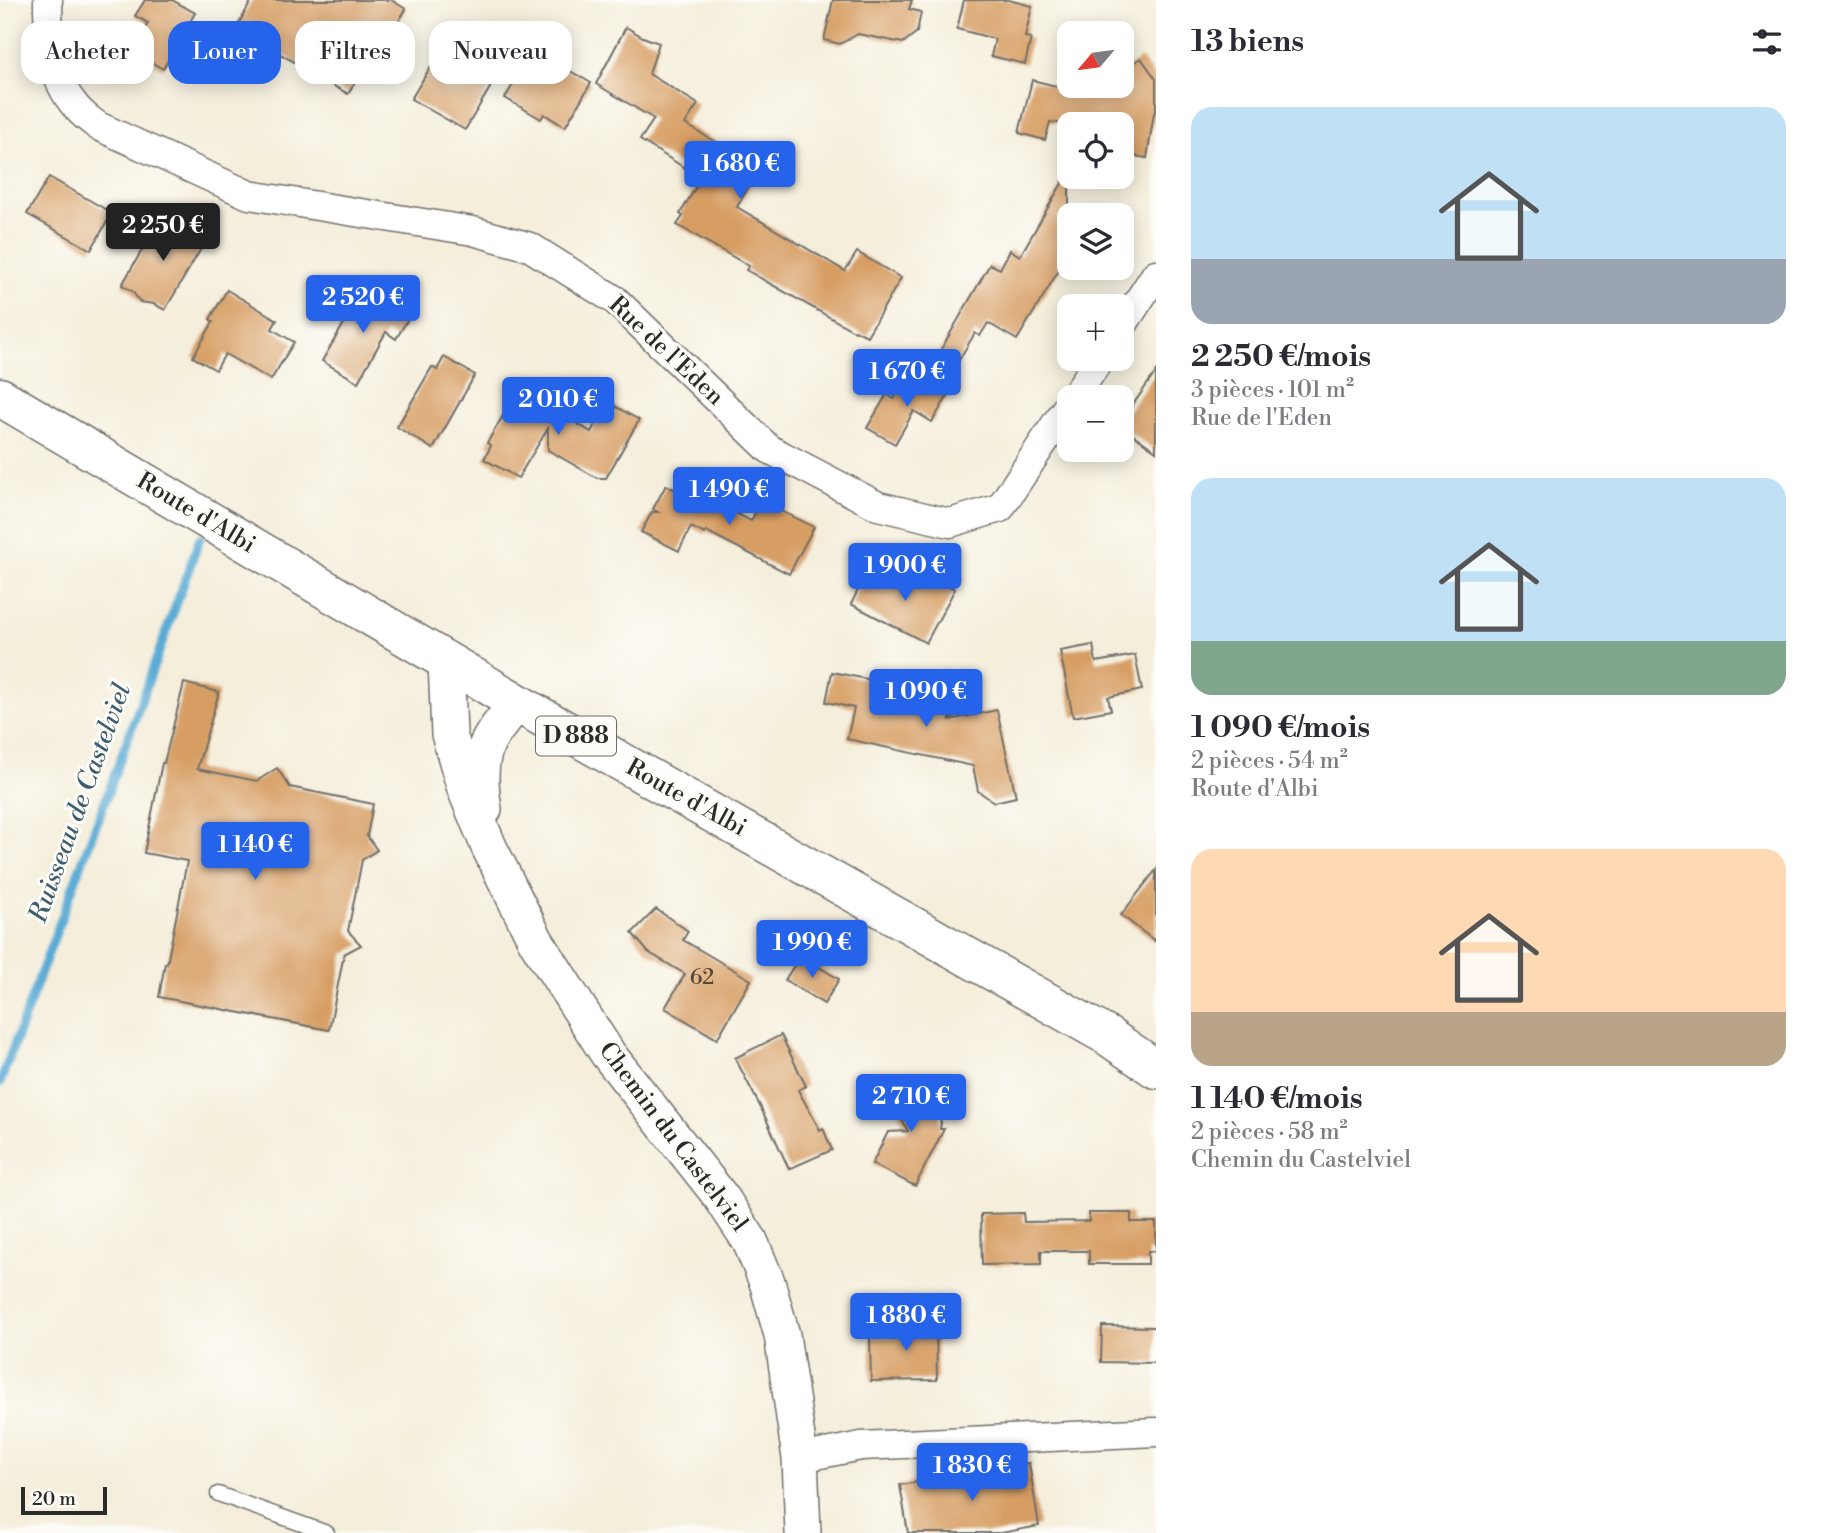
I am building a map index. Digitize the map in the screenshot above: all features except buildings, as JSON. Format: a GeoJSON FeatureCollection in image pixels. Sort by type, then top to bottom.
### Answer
{"type":"FeatureCollection","features":[{"type":"Feature","properties":{"kind":"main road","name":"Route d'Albi"},"geometry":{"type":"LineString","coordinates":[[0,397],[517,703],[1106,1035],[1156,1069]]}},
{"type":"Feature","properties":{"kind":"street","name":"Rue de l'Eden"},"geometry":{"type":"LineString","coordinates":[[48,0],[48,36],[52,64],[64,90],[77,108],[98,126],[249,195],[473,231],[530,247],[615,300],[769,449],[878,506],[950,523],[1000,508],[1057,422]]}},
{"type":"Feature","properties":{"kind":"street"},"geometry":{"type":"LineString","coordinates":[[1134,308],[1156,274]]}},
{"type":"Feature","properties":{"kind":"street","name":"Chemin du Castelviel"},"geometry":{"type":"LineString","coordinates":[[446,661],[449,734],[465,789],[489,847],[536,941],[608,1054],[721,1197],[750,1241],[767,1282],[782,1335],[800,1458],[803,1533]]}},
{"type":"Feature","properties":{"kind":"street","name":"Chemin du Castelviel"},"geometry":{"type":"LineString","coordinates":[[489,847],[481,788],[484,752],[517,703]]}},
{"type":"Feature","properties":{"kind":"street"},"geometry":{"type":"LineString","coordinates":[[800,1458],[862,1446],[1156,1432]]}},
{"type":"Feature","properties":{"kind":"lane"},"geometry":{"type":"LineString","coordinates":[[218,1494],[327,1533]]}},
{"type":"Feature","properties":{"kind":"waterway","name":"Ruisseau de Castelviel"},"geometry":{"type":"LineString","coordinates":[[0,1083],[200,538]]}}]}
